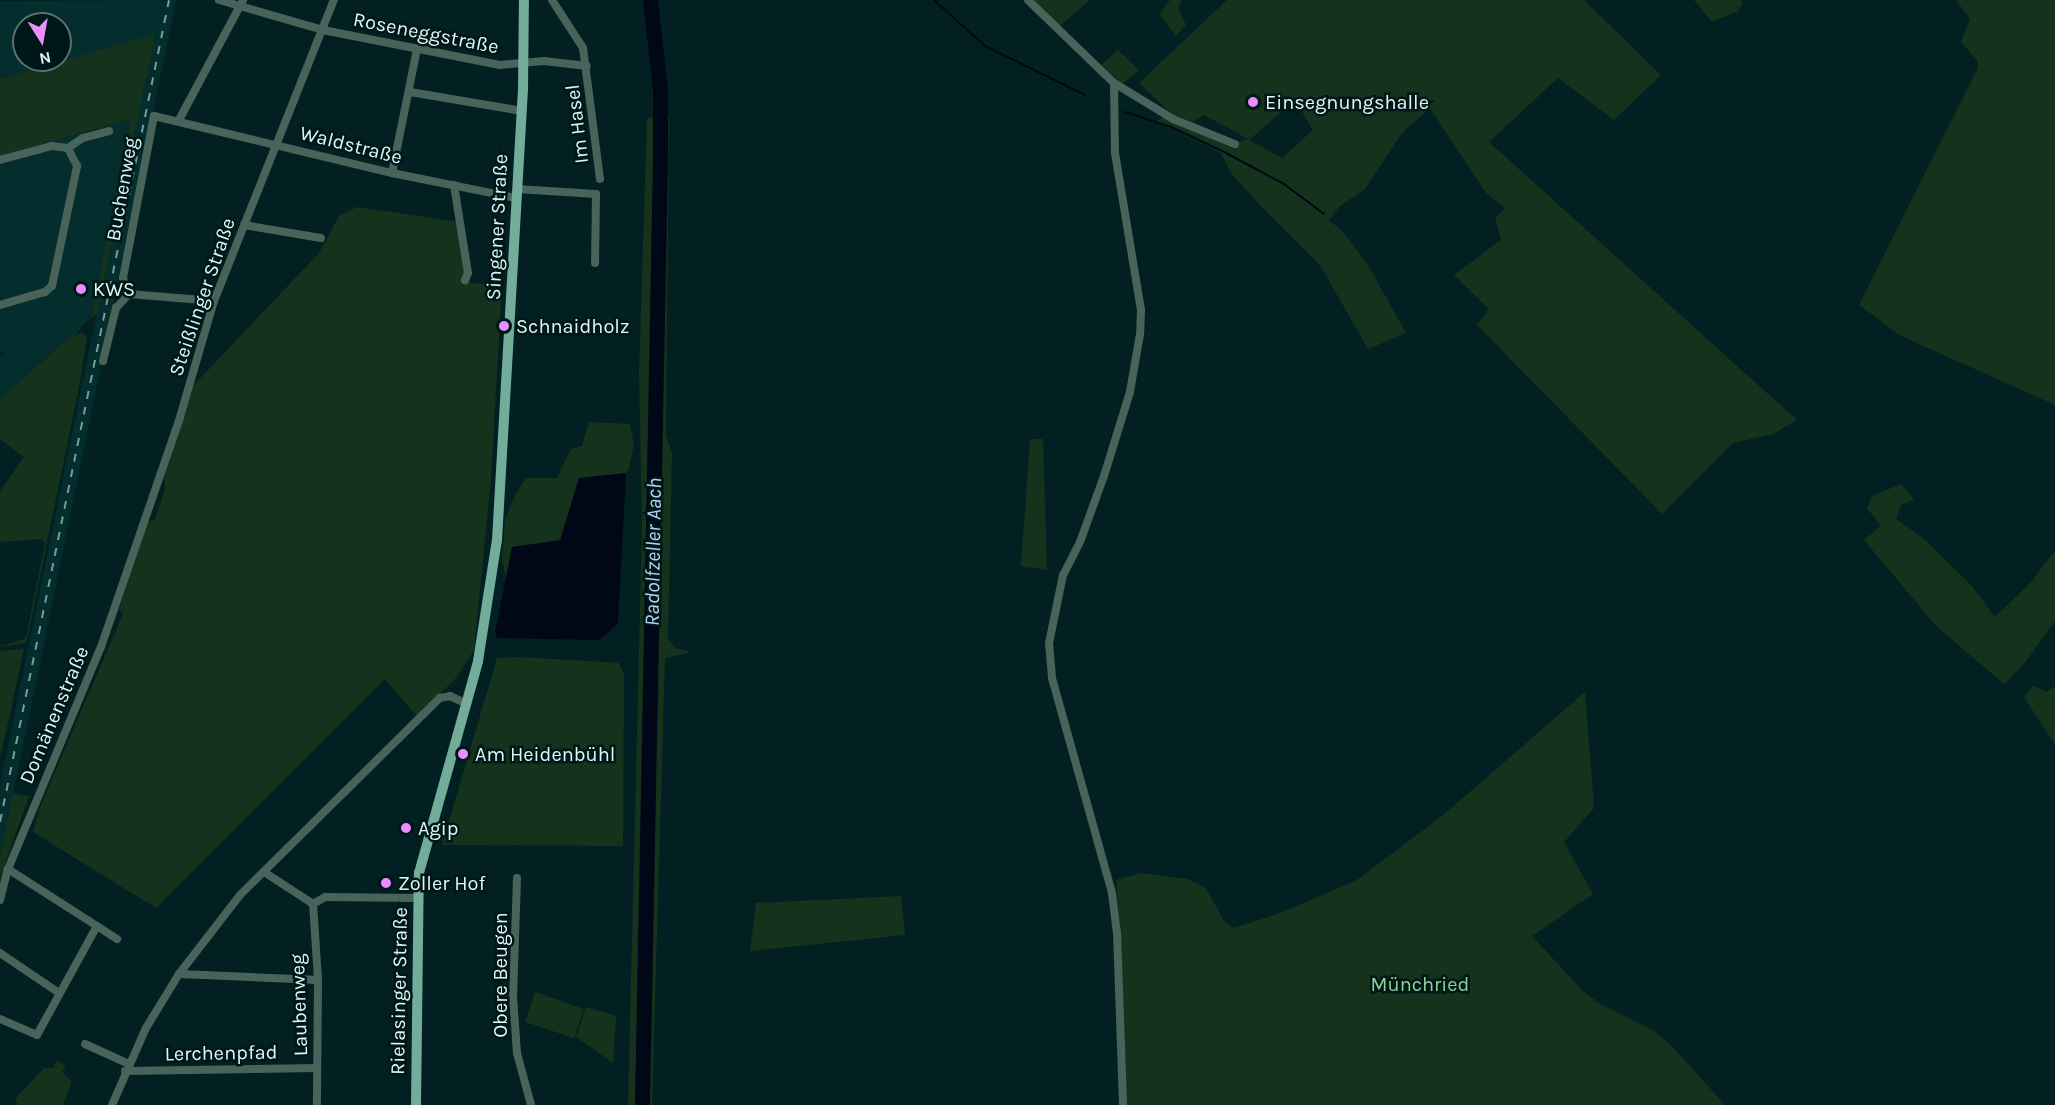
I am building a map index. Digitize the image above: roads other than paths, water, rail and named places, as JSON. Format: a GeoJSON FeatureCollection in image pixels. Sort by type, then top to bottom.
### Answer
{"type":"FeatureCollection","features":[{"type":"Feature","properties":{"kind":"main road","name":"Singener Straße"},"geometry":{"type":"LineString","coordinates":[[484,635],[497,540],[522,111],[524,0]]}},
{"type":"Feature","properties":{"kind":"main road","name":"Rielasinger Straße"},"geometry":{"type":"LineString","coordinates":[[416,1105],[417,898],[428,838],[467,704],[484,635]]}},
{"type":"Feature","properties":{"kind":"street","name":"Roseneggstraße"},"geometry":{"type":"LineString","coordinates":[[219,0],[243,3],[323,30],[499,65],[524,62]]}},
{"type":"Feature","properties":{"kind":"street","name":"Steißlinger Straße"},"geometry":{"type":"LineString","coordinates":[[114,609],[214,301],[275,143],[334,0]]}},
{"type":"Feature","properties":{"kind":"street","name":"Im Hasel"},"geometry":{"type":"LineString","coordinates":[[552,0],[577,35],[587,66],[600,179]]}},
{"type":"Feature","properties":{"kind":"street"},"geometry":{"type":"LineString","coordinates":[[1028,0],[1116,86],[1173,119],[1235,144]]}},
{"type":"Feature","properties":{"kind":"street"},"geometry":{"type":"LineString","coordinates":[[179,120],[243,3]]}},
{"type":"Feature","properties":{"kind":"street"},"geometry":{"type":"LineString","coordinates":[[392,173],[417,49]]}},
{"type":"Feature","properties":{"kind":"street","name":"Im Hasel"},"geometry":{"type":"LineString","coordinates":[[524,62],[587,66]]}},
{"type":"Feature","properties":{"kind":"street"},"geometry":{"type":"LineString","coordinates":[[1116,86],[1115,153],[1141,310],[1140,334],[1130,392],[1100,488],[1063,575],[1049,643],[1052,678],[1112,893],[1117,932],[1123,1105]]}},
{"type":"Feature","properties":{"kind":"street"},"geometry":{"type":"LineString","coordinates":[[410,92],[522,111]]}},
{"type":"Feature","properties":{"kind":"street","name":"Buchenweg"},"geometry":{"type":"LineString","coordinates":[[129,294],[123,278],[151,120],[157,116],[179,120]]}},
{"type":"Feature","properties":{"kind":"street","name":"Waldstraße"},"geometry":{"type":"LineString","coordinates":[[179,120],[392,173],[454,185],[517,193],[596,194],[594,263]]}},
{"type":"Feature","properties":{"kind":"street"},"geometry":{"type":"LineString","coordinates":[[0,159],[51,146],[68,148],[83,138],[109,131]]}},
{"type":"Feature","properties":{"kind":"street"},"geometry":{"type":"LineString","coordinates":[[0,304],[45,292],[52,286],[77,166],[68,148]]}},
{"type":"Feature","properties":{"kind":"street"},"geometry":{"type":"LineString","coordinates":[[454,185],[468,273],[465,280]]}},
{"type":"Feature","properties":{"kind":"street"},"geometry":{"type":"LineString","coordinates":[[244,225],[321,238]]}},
{"type":"Feature","properties":{"kind":"street"},"geometry":{"type":"LineString","coordinates":[[103,360],[116,308],[129,294],[214,301]]}},
{"type":"Feature","properties":{"kind":"street","name":"Domänenstraße"},"geometry":{"type":"LineString","coordinates":[[0,900],[8,869],[114,609]]}},
{"type":"Feature","properties":{"kind":"street"},"geometry":{"type":"LineString","coordinates":[[112,1105],[127,1067],[179,974],[223,914],[440,698],[450,696],[467,704]]}},
{"type":"Feature","properties":{"kind":"street"},"geometry":{"type":"LineString","coordinates":[[8,869],[17,871],[117,939]]}},
{"type":"Feature","properties":{"kind":"street"},"geometry":{"type":"LineString","coordinates":[[264,872],[313,904],[325,897],[417,898]]}},
{"type":"Feature","properties":{"kind":"street","name":"Obere Beugen"},"geometry":{"type":"LineString","coordinates":[[517,878],[513,1005],[517,1053],[531,1105]]}},
{"type":"Feature","properties":{"kind":"street","name":"Laubenweg"},"geometry":{"type":"LineString","coordinates":[[313,904],[318,980],[316,1105]]}},
{"type":"Feature","properties":{"kind":"street"},"geometry":{"type":"LineString","coordinates":[[0,1018],[38,1035],[97,926]]}},
{"type":"Feature","properties":{"kind":"street"},"geometry":{"type":"LineString","coordinates":[[0,953],[59,993]]}},
{"type":"Feature","properties":{"kind":"street"},"geometry":{"type":"LineString","coordinates":[[179,974],[318,980]]}},
{"type":"Feature","properties":{"kind":"street"},"geometry":{"type":"LineString","coordinates":[[85,1044],[127,1067]]}},
{"type":"Feature","properties":{"kind":"street","name":"Lerchenpfad"},"geometry":{"type":"LineString","coordinates":[[127,1067],[317,1068]]}},
{"type":"Feature","properties":{"kind":"water"},"geometry":{"type":"Polygon","coordinates":[[[626,473],[618,623],[600,640],[497,638],[495,632],[512,547],[560,540],[579,478],[626,473]]]}},
{"type":"Feature","properties":{"kind":"waterway","name":"Radolfzeller Aach"},"geometry":{"type":"LineString","coordinates":[[642,1105],[660,162],[660,89],[650,0]]}},
{"type":"Feature","properties":{"kind":"waterway"},"geometry":{"type":"LineString","coordinates":[[934,0],[985,46],[1085,95]]}},
{"type":"Feature","properties":{"kind":"waterway"},"geometry":{"type":"LineString","coordinates":[[1125,112],[1171,127],[1228,154],[1284,184],[1324,214]]}},
{"type":"Feature","properties":{"kind":"railway"},"geometry":{"type":"LineString","coordinates":[[0,822],[169,0]]}},
{"type":"Feature","properties":{"kind":"place","name":"Einsegnungshalle"},"geometry":{"type":"Point","coordinates":[1253,102]}},
{"type":"Feature","properties":{"kind":"place","name":"KWS"},"geometry":{"type":"Point","coordinates":[81,289]}},
{"type":"Feature","properties":{"kind":"place","name":"Schnaidholz"},"geometry":{"type":"Point","coordinates":[504,326]}},
{"type":"Feature","properties":{"kind":"place","name":"Am Heidenbühl"},"geometry":{"type":"Point","coordinates":[463,754]}},
{"type":"Feature","properties":{"kind":"place","name":"Agip"},"geometry":{"type":"Point","coordinates":[406,828]}},
{"type":"Feature","properties":{"kind":"place","name":"Zoller Hof"},"geometry":{"type":"Point","coordinates":[386,883]}},
{"type":"Feature","properties":{"kind":"park label","name":"Münchried"},"geometry":{"type":"Point","coordinates":[1420,984]}}]}
